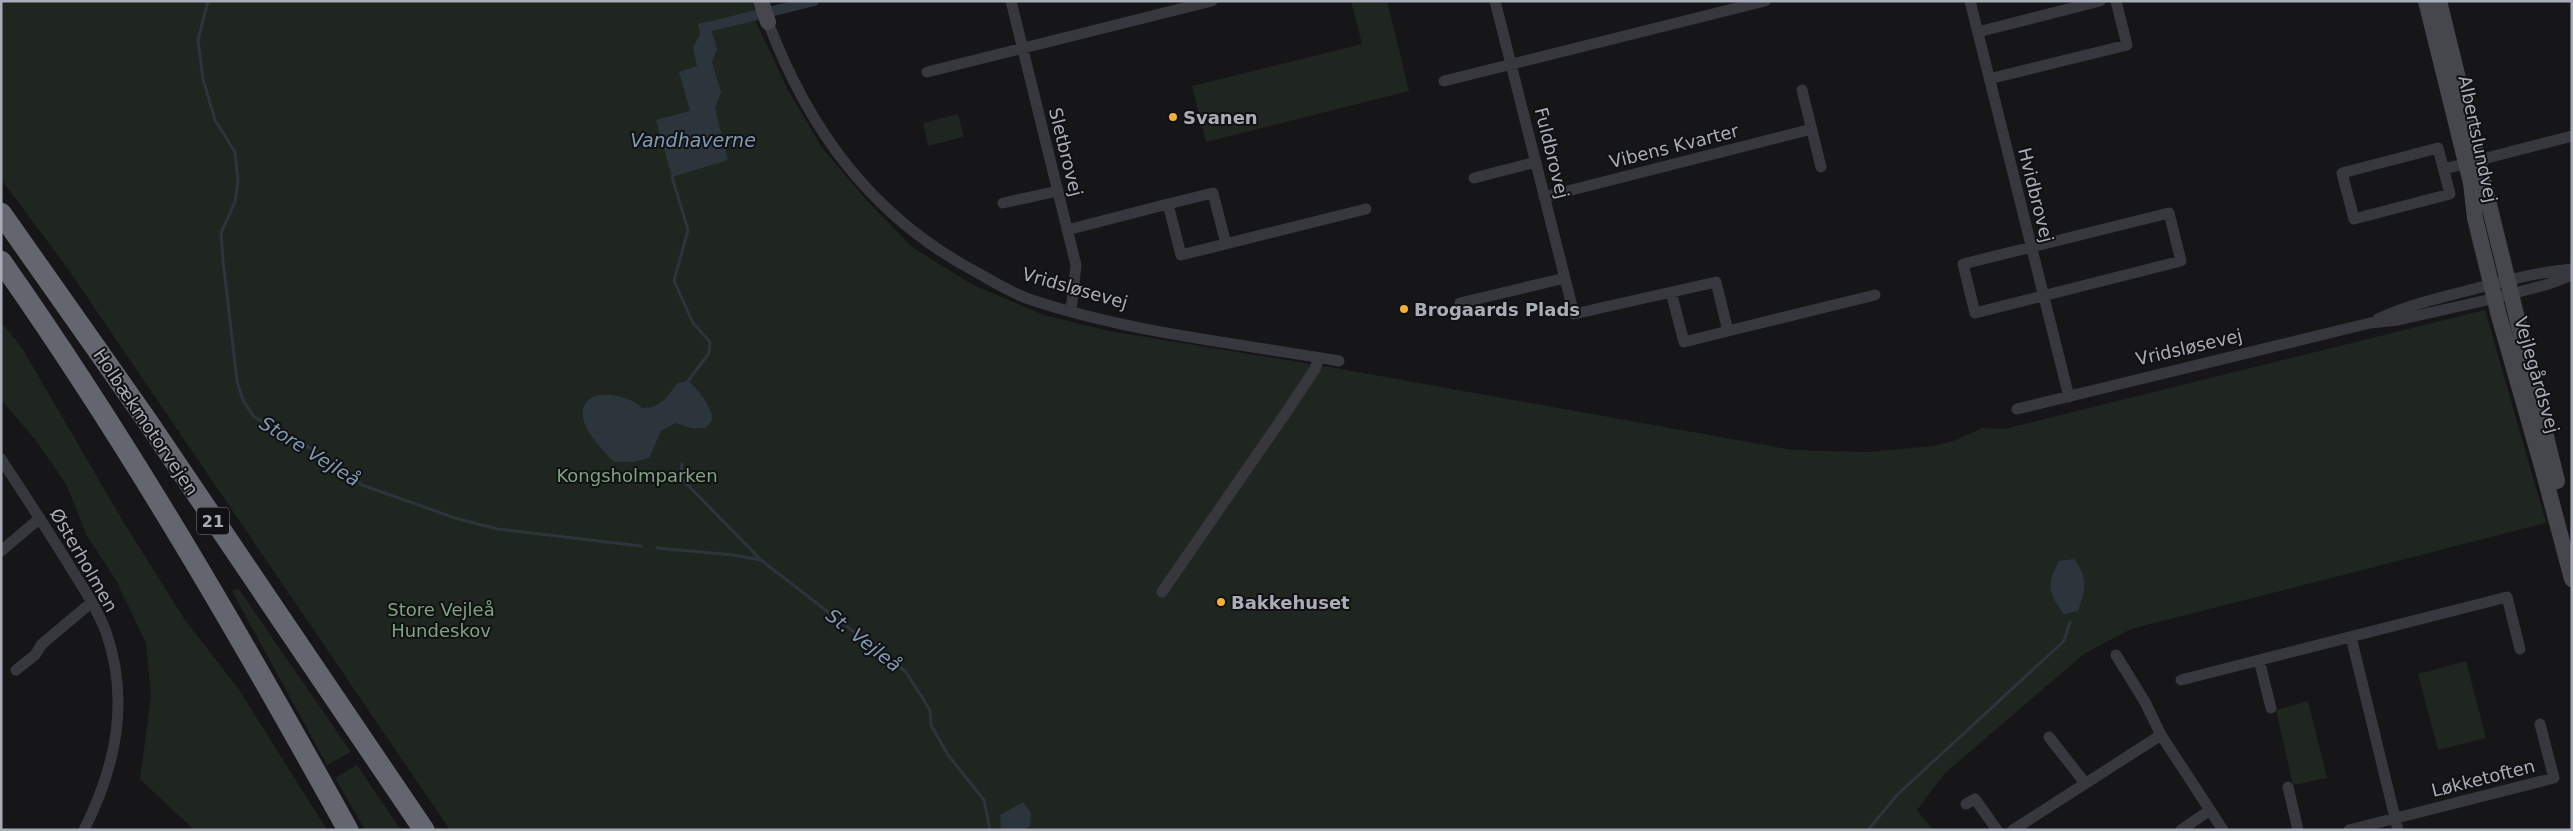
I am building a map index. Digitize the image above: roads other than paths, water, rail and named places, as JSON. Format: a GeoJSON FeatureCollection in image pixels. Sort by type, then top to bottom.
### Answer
{"type":"FeatureCollection","features":[{"type":"Feature","properties":{"kind":"highway","name":"Holbækmotorvejen"},"geometry":{"type":"LineString","coordinates":[[1,213],[146,420],[424,830]]}},
{"type":"Feature","properties":{"kind":"highway","name":"Holbækmotorvejen"},"geometry":{"type":"LineString","coordinates":[[1,261],[60,344],[199,566],[348,830]]}},
{"type":"Feature","properties":{"kind":"street","name":"Vridsløsevej"},"geometry":{"type":"LineString","coordinates":[[761,1],[789,76],[812,118],[840,158],[868,191],[914,233],[951,259],[1012,292],[1071,312],[1139,328],[1339,361]]}},
{"type":"Feature","properties":{"kind":"street","name":"Sletbrovej"},"geometry":{"type":"LineString","coordinates":[[1011,1],[1076,265],[1071,312]]}},
{"type":"Feature","properties":{"kind":"street"},"geometry":{"type":"LineString","coordinates":[[927,72],[1212,1]]}},
{"type":"Feature","properties":{"kind":"street","name":"Fuldbrovej"},"geometry":{"type":"LineString","coordinates":[[1495,1],[1574,314],[1671,292]]}},
{"type":"Feature","properties":{"kind":"street"},"geometry":{"type":"LineString","coordinates":[[1444,81],[1511,66],[1765,1]]}},
{"type":"Feature","properties":{"kind":"street","name":"Hvidbrovej"},"geometry":{"type":"LineString","coordinates":[[1970,1],[2069,396]]}},
{"type":"Feature","properties":{"kind":"street"},"geometry":{"type":"LineString","coordinates":[[1978,32],[2100,1]]}},
{"type":"Feature","properties":{"kind":"street"},"geometry":{"type":"LineString","coordinates":[[1989,79],[2127,44],[2116,1]]}},
{"type":"Feature","properties":{"kind":"street","name":"Albertslundvej"},"geometry":{"type":"LineString","coordinates":[[2426,1],[2510,287]]}},
{"type":"Feature","properties":{"kind":"street","name":"Albertslundvej"},"geometry":{"type":"LineString","coordinates":[[2439,1],[2473,162],[2472,183],[2475,218],[2492,292]]}},
{"type":"Feature","properties":{"kind":"street"},"geometry":{"type":"LineString","coordinates":[[1802,90],[1821,167]]}},
{"type":"Feature","properties":{"kind":"street","name":"Vibens Kvarter"},"geometry":{"type":"LineString","coordinates":[[1544,196],[1812,129]]}},
{"type":"Feature","properties":{"kind":"street"},"geometry":{"type":"LineString","coordinates":[[2444,169],[2572,136]]}},
{"type":"Feature","properties":{"kind":"street"},"geometry":{"type":"LineString","coordinates":[[2438,148],[2444,169],[2450,194],[2354,219],[2342,173],[2438,148]]}},
{"type":"Feature","properties":{"kind":"street"},"geometry":{"type":"LineString","coordinates":[[1474,178],[1536,162]]}},
{"type":"Feature","properties":{"kind":"street"},"geometry":{"type":"LineString","coordinates":[[1003,204],[1058,191]]}},
{"type":"Feature","properties":{"kind":"street"},"geometry":{"type":"LineString","coordinates":[[1067,230],[1213,193],[1226,244]]}},
{"type":"Feature","properties":{"kind":"street"},"geometry":{"type":"LineString","coordinates":[[1168,204],[1181,255],[1366,209]]}},
{"type":"Feature","properties":{"kind":"street"},"geometry":{"type":"LineString","coordinates":[[2169,213],[2181,262],[2043,296],[1975,313],[1963,264],[2169,213]]}},
{"type":"Feature","properties":{"kind":"street"},"geometry":{"type":"LineString","coordinates":[[2510,287],[2572,269]]}},
{"type":"Feature","properties":{"kind":"street"},"geometry":{"type":"LineString","coordinates":[[2510,287],[2549,284],[2572,275]]}},
{"type":"Feature","properties":{"kind":"street"},"geometry":{"type":"LineString","coordinates":[[1460,303],[1565,278]]}},
{"type":"Feature","properties":{"kind":"street"},"geometry":{"type":"LineString","coordinates":[[1728,331],[1716,282],[1671,292],[1684,342],[1875,295]]}},
{"type":"Feature","properties":{"kind":"street","name":"Vridsløsevej"},"geometry":{"type":"LineString","coordinates":[[2017,409],[2370,323],[2396,311],[2510,287]]}},
{"type":"Feature","properties":{"kind":"street","name":"Vejlegårdsvej"},"geometry":{"type":"LineString","coordinates":[[2510,287],[2572,539]]}},
{"type":"Feature","properties":{"kind":"street","name":"Vejlegårdsvej"},"geometry":{"type":"LineString","coordinates":[[2492,292],[2572,579]]}},
{"type":"Feature","properties":{"kind":"street"},"geometry":{"type":"LineString","coordinates":[[1162,592],[1285,414],[1315,369],[1319,358]]}},
{"type":"Feature","properties":{"kind":"street","name":"Østerholmen"},"geometry":{"type":"LineString","coordinates":[[1,459],[92,602],[106,632],[115,670],[118,721],[113,756],[101,796],[84,830]]}},
{"type":"Feature","properties":{"kind":"street"},"geometry":{"type":"LineString","coordinates":[[1,551],[40,518]]}},
{"type":"Feature","properties":{"kind":"street"},"geometry":{"type":"LineString","coordinates":[[2181,680],[2507,597],[2520,649]]}},
{"type":"Feature","properties":{"kind":"street"},"geometry":{"type":"LineString","coordinates":[[16,670],[35,655],[42,644],[92,602]]}},
{"type":"Feature","properties":{"kind":"street"},"geometry":{"type":"LineString","coordinates":[[2351,637],[2397,824]]}},
{"type":"Feature","properties":{"kind":"street"},"geometry":{"type":"LineString","coordinates":[[2116,656],[2145,702],[2161,735],[2223,830]]}},
{"type":"Feature","properties":{"kind":"street"},"geometry":{"type":"LineString","coordinates":[[2259,660],[2271,708]]}},
{"type":"Feature","properties":{"kind":"street","name":"Løkketoften"},"geometry":{"type":"LineString","coordinates":[[2350,830],[2397,824],[2554,778],[2540,724]]}},
{"type":"Feature","properties":{"kind":"street"},"geometry":{"type":"LineString","coordinates":[[2013,830],[2161,735]]}},
{"type":"Feature","properties":{"kind":"street"},"geometry":{"type":"LineString","coordinates":[[2049,738],[2085,783]]}},
{"type":"Feature","properties":{"kind":"street"},"geometry":{"type":"LineString","coordinates":[[2288,787],[2298,830]]}},
{"type":"Feature","properties":{"kind":"street"},"geometry":{"type":"LineString","coordinates":[[1966,804],[1975,799],[1997,830]]}},
{"type":"Feature","properties":{"kind":"street"},"geometry":{"type":"LineString","coordinates":[[2181,830],[2210,810]]}},
{"type":"Feature","properties":{"kind":"water","name":"Vandhaverne"},"geometry":{"type":"Polygon","coordinates":[[[709,21],[717,49],[712,62],[721,92],[715,108],[728,160],[672,177],[656,120],[690,111],[679,72],[697,66],[693,47],[700,35],[698,24],[709,21]]]}},
{"type":"Feature","properties":{"kind":"water"},"geometry":{"type":"Polygon","coordinates":[[[688,381],[707,404],[712,414],[710,424],[705,428],[691,428],[676,423],[661,431],[649,458],[634,462],[614,462],[584,423],[584,407],[589,400],[597,396],[616,396],[635,403],[642,408],[649,408],[663,401],[678,383],[688,381]]]}},
{"type":"Feature","properties":{"kind":"water"},"geometry":{"type":"Polygon","coordinates":[[[2074,559],[2084,578],[2083,596],[2078,611],[2064,614],[2052,595],[2052,576],[2059,561],[2074,559]]]}},
{"type":"Feature","properties":{"kind":"water"},"geometry":{"type":"Polygon","coordinates":[[[1023,802],[1031,813],[1030,826],[1023,830],[1001,830],[1000,815],[1023,802]]]}},
{"type":"Feature","properties":{"kind":"waterway","name":"Store Vejleå"},"geometry":{"type":"LineString","coordinates":[[208,1],[198,40],[203,79],[215,120],[235,152],[238,181],[235,202],[221,233],[237,381],[243,400],[254,417],[302,443],[335,464],[362,485],[455,518],[497,529],[641,546]]}},
{"type":"Feature","properties":{"kind":"waterway"},"geometry":{"type":"LineString","coordinates":[[712,26],[814,1]]}},
{"type":"Feature","properties":{"kind":"waterway"},"geometry":{"type":"LineString","coordinates":[[672,177],[688,230],[674,281],[693,323],[710,342],[709,353],[688,381],[688,385]]}},
{"type":"Feature","properties":{"kind":"waterway"},"geometry":{"type":"LineString","coordinates":[[682,464],[681,478],[761,560]]}},
{"type":"Feature","properties":{"kind":"waterway","name":"St. Vejleå"},"geometry":{"type":"LineString","coordinates":[[657,548],[733,555],[761,560],[906,672],[930,710],[931,725],[948,755],[984,800],[990,830]]}},
{"type":"Feature","properties":{"kind":"waterway"},"geometry":{"type":"LineString","coordinates":[[1868,830],[1897,795],[2064,641],[2070,622]]}},
{"type":"Feature","properties":{"kind":"place","name":"Svanen"},"geometry":{"type":"Point","coordinates":[1173,117]}},
{"type":"Feature","properties":{"kind":"place","name":"Brogaards Plads"},"geometry":{"type":"Point","coordinates":[1404,309]}},
{"type":"Feature","properties":{"kind":"place","name":"Bakkehuset"},"geometry":{"type":"Point","coordinates":[1221,602]}},
{"type":"Feature","properties":{"kind":"park label","name":"Kongsholmparken"},"geometry":{"type":"Point","coordinates":[637,475]}},
{"type":"Feature","properties":{"kind":"park label","name":"Store Vejleå Hundeskov"},"geometry":{"type":"Point","coordinates":[441,619]}}]}
